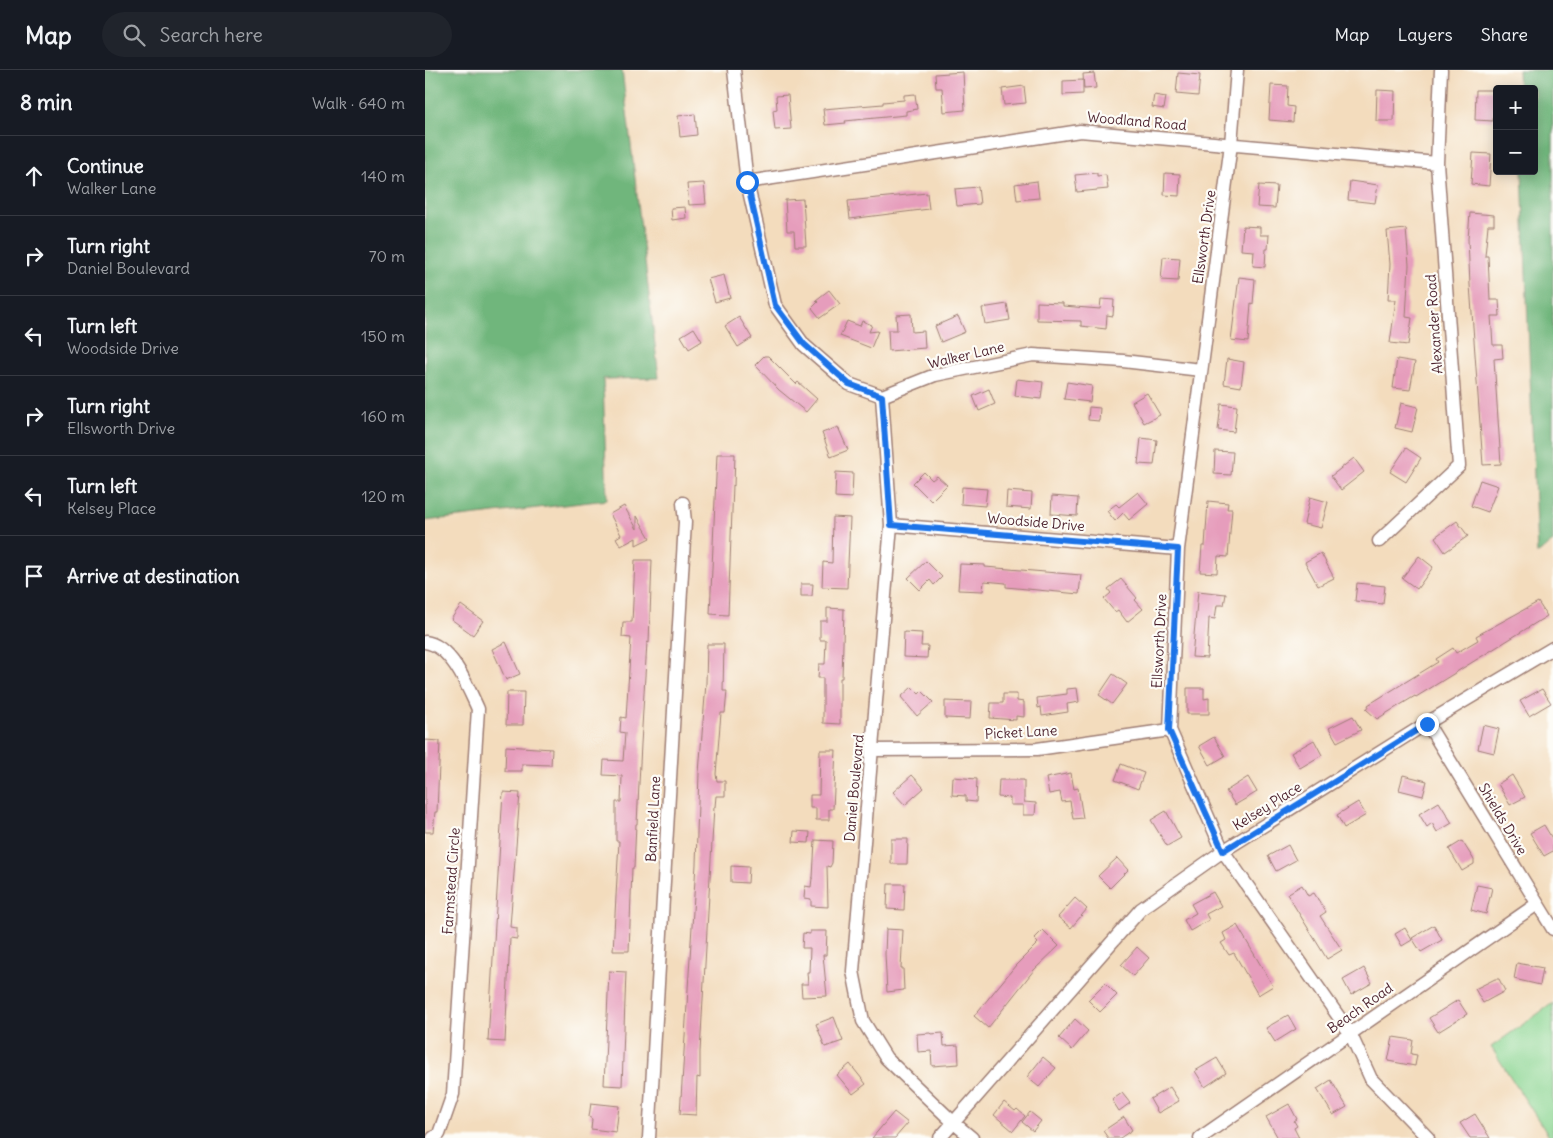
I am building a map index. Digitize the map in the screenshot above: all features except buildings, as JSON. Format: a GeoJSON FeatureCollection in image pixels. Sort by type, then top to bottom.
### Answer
{"type":"FeatureCollection","features":[{"type":"Feature","properties":{"kind":"street"},"geometry":{"type":"LineString","coordinates":[[734,70],[747,182],[775,305],[804,344],[849,384],[882,396]]}},
{"type":"Feature","properties":{"kind":"street","name":"Ellsworth Drive"},"geometry":{"type":"LineString","coordinates":[[1237,70],[1231,144],[1178,549],[1169,730],[1223,851],[1350,1033],[1371,1079],[1428,1138]]}},
{"type":"Feature","properties":{"kind":"street","name":"Alexander Road"},"geometry":{"type":"LineString","coordinates":[[1379,541],[1459,466],[1437,163],[1441,70]]}},
{"type":"Feature","properties":{"kind":"street","name":"Woodland Road"},"geometry":{"type":"LineString","coordinates":[[747,182],[1080,131],[1437,163]]}},
{"type":"Feature","properties":{"kind":"street","name":"Walker Lane"},"geometry":{"type":"LineString","coordinates":[[882,396],[935,375],[1033,355],[1123,361],[1201,370]]}},
{"type":"Feature","properties":{"kind":"street","name":"Daniel Boulevard"},"geometry":{"type":"LineString","coordinates":[[882,396],[891,525],[853,971],[863,1022],[886,1058],[953,1123],[972,1138]]}},
{"type":"Feature","properties":{"kind":"street","name":"Banfield Lane"},"geometry":{"type":"LineString","coordinates":[[649,1138],[685,522],[683,503]]}},
{"type":"Feature","properties":{"kind":"street","name":"Woodside Drive"},"geometry":{"type":"LineString","coordinates":[[891,525],[1178,549]]}},
{"type":"Feature","properties":{"kind":"street","name":"Farmstead Circle"},"geometry":{"type":"LineString","coordinates":[[425,642],[434,643],[459,669],[478,709],[453,1094],[439,1134],[433,1138]]}},
{"type":"Feature","properties":{"kind":"street","name":"Kelsey Place"},"geometry":{"type":"LineString","coordinates":[[940,1138],[1141,909],[1223,851],[1553,648]]}},
{"type":"Feature","properties":{"kind":"street","name":"Shields Drive"},"geometry":{"type":"LineString","coordinates":[[1427,724],[1553,929]]}},
{"type":"Feature","properties":{"kind":"street","name":"Picket Lane"},"geometry":{"type":"LineString","coordinates":[[873,750],[1037,749],[1169,730]]}},
{"type":"Feature","properties":{"kind":"street","name":"Beach Road"},"geometry":{"type":"LineString","coordinates":[[1200,1138],[1537,904]]}},
{"type":"Feature","properties":{"kind":"green space"},"geometry":{"type":"Polygon","coordinates":[[[425,70],[622,70],[659,378],[603,379],[607,500],[425,521],[425,70]]]}},
{"type":"Feature","properties":{"kind":"green space"},"geometry":{"type":"Polygon","coordinates":[[[1518,70],[1553,70],[1553,542],[1537,554],[1522,175],[1538,175],[1538,85],[1519,85],[1518,70]]]}},
{"type":"Feature","properties":{"kind":"green space"},"geometry":{"type":"Polygon","coordinates":[[[1553,1003],[1553,1138],[1550,1138],[1491,1047],[1553,1003]]]}},
{"type":"Feature","properties":{"kind":"route"},"geometry":{"type":"LineString","coordinates":[[747,182],[775,305],[804,344],[849,384],[882,396],[891,525],[1178,549],[1169,730],[1223,851],[1427,724]]}}]}
